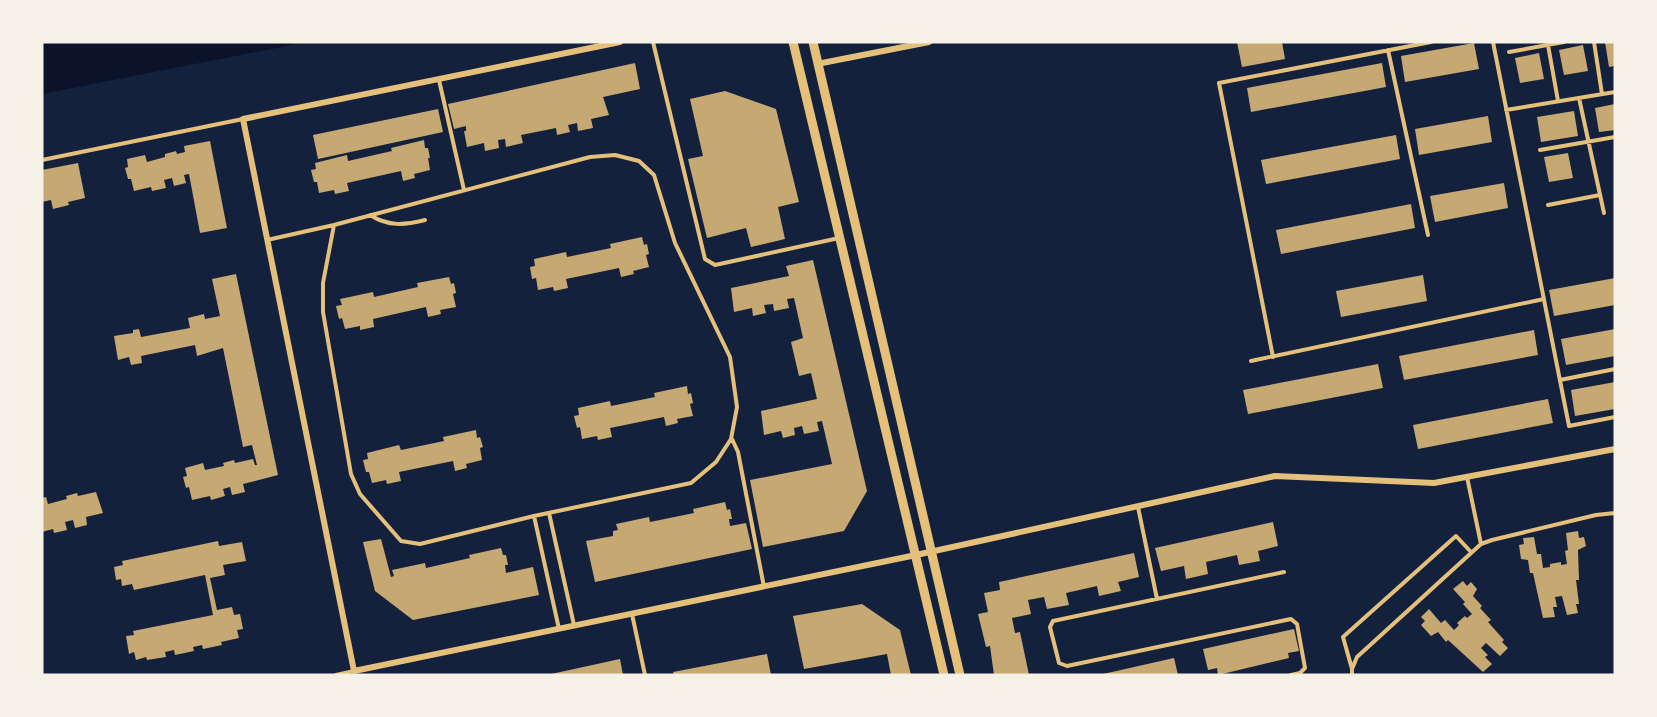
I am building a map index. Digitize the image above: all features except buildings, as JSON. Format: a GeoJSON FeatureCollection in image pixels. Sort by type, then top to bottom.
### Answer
{"type":"FeatureCollection","features":[{"type":"Feature","properties":{"kind":"street"},"geometry":{"type":"LineString","coordinates":[[621,42],[243,119],[354,671],[932,552],[1275,476],[1434,483],[1615,449]]}},
{"type":"Feature","properties":{"kind":"street"},"geometry":{"type":"LineString","coordinates":[[793,42],[944,675]]}},
{"type":"Feature","properties":{"kind":"street"},"geometry":{"type":"LineString","coordinates":[[813,42],[960,675]]}},
{"type":"Feature","properties":{"kind":"street"},"geometry":{"type":"LineString","coordinates":[[817,64],[929,42]]}},
{"type":"Feature","properties":{"kind":"lane"},"geometry":{"type":"LineString","coordinates":[[653,42],[705,259],[715,266],[840,238]]}},
{"type":"Feature","properties":{"kind":"lane"},"geometry":{"type":"LineString","coordinates":[[1273,357],[1218,83],[1431,42]]}},
{"type":"Feature","properties":{"kind":"lane"},"geometry":{"type":"LineString","coordinates":[[1493,42],[1569,426],[1615,417]]}},
{"type":"Feature","properties":{"kind":"lane"},"geometry":{"type":"LineString","coordinates":[[1509,52],[1564,42]]}},
{"type":"Feature","properties":{"kind":"lane"},"geometry":{"type":"LineString","coordinates":[[1594,42],[1602,94]]}},
{"type":"Feature","properties":{"kind":"lane"},"geometry":{"type":"LineString","coordinates":[[1548,45],[1558,101]]}},
{"type":"Feature","properties":{"kind":"lane"},"geometry":{"type":"LineString","coordinates":[[1388,50],[1428,235]]}},
{"type":"Feature","properties":{"kind":"lane"},"geometry":{"type":"LineString","coordinates":[[439,79],[464,190]]}},
{"type":"Feature","properties":{"kind":"lane"},"geometry":{"type":"LineString","coordinates":[[1506,110],[1615,92]]}},
{"type":"Feature","properties":{"kind":"lane"},"geometry":{"type":"LineString","coordinates":[[1580,98],[1604,213]]}},
{"type":"Feature","properties":{"kind":"lane"},"geometry":{"type":"LineString","coordinates":[[42,160],[243,119]]}},
{"type":"Feature","properties":{"kind":"lane"},"geometry":{"type":"LineString","coordinates":[[1540,150],[1615,137]]}},
{"type":"Feature","properties":{"kind":"lane"},"geometry":{"type":"LineString","coordinates":[[267,240],[334,225],[590,157],[615,154],[639,161],[654,175],[675,243],[730,357],[737,407],[731,439],[716,462],[691,483],[534,516],[420,544],[400,541],[360,494],[351,474],[323,312],[323,283],[334,225]]}},
{"type":"Feature","properties":{"kind":"lane"},"geometry":{"type":"LineString","coordinates":[[1548,206],[1600,195]]}},
{"type":"Feature","properties":{"kind":"lane"},"geometry":{"type":"LineString","coordinates":[[370,215],[381,222],[396,225],[425,220]]}},
{"type":"Feature","properties":{"kind":"lane"},"geometry":{"type":"LineString","coordinates":[[1251,362],[1544,299]]}},
{"type":"Feature","properties":{"kind":"lane"},"geometry":{"type":"LineString","coordinates":[[1560,380],[1615,369]]}},
{"type":"Feature","properties":{"kind":"lane"},"geometry":{"type":"LineString","coordinates":[[731,439],[738,452],[764,587]]}},
{"type":"Feature","properties":{"kind":"lane"},"geometry":{"type":"LineString","coordinates":[[1467,477],[1481,544]]}},
{"type":"Feature","properties":{"kind":"lane"},"geometry":{"type":"LineString","coordinates":[[1137,507],[1157,599]]}},
{"type":"Feature","properties":{"kind":"lane"},"geometry":{"type":"LineString","coordinates":[[549,513],[574,626]]}},
{"type":"Feature","properties":{"kind":"lane"},"geometry":{"type":"LineString","coordinates":[[1352,669],[1357,657],[1481,544],[1596,515],[1615,513]]}},
{"type":"Feature","properties":{"kind":"lane"},"geometry":{"type":"LineString","coordinates":[[534,516],[559,629]]}},
{"type":"Feature","properties":{"kind":"lane"},"geometry":{"type":"LineString","coordinates":[[1352,675],[1344,637],[1456,536],[1471,552]]}},
{"type":"Feature","properties":{"kind":"lane"},"geometry":{"type":"LineString","coordinates":[[1284,572],[1053,621],[1050,627],[1059,663],[1067,666],[1291,619],[1297,624],[1305,668],[1300,673],[1291,675]]}},
{"type":"Feature","properties":{"kind":"lane"},"geometry":{"type":"LineString","coordinates":[[632,614],[645,675]]}},
{"type":"Feature","properties":{"kind":"lane"},"geometry":{"type":"LineString","coordinates":[[336,675],[354,671]]}},
{"type":"Feature","properties":{"kind":"water"},"geometry":{"type":"Polygon","coordinates":[[[53,42],[307,42],[42,94],[42,44],[53,42]]]}}]}
